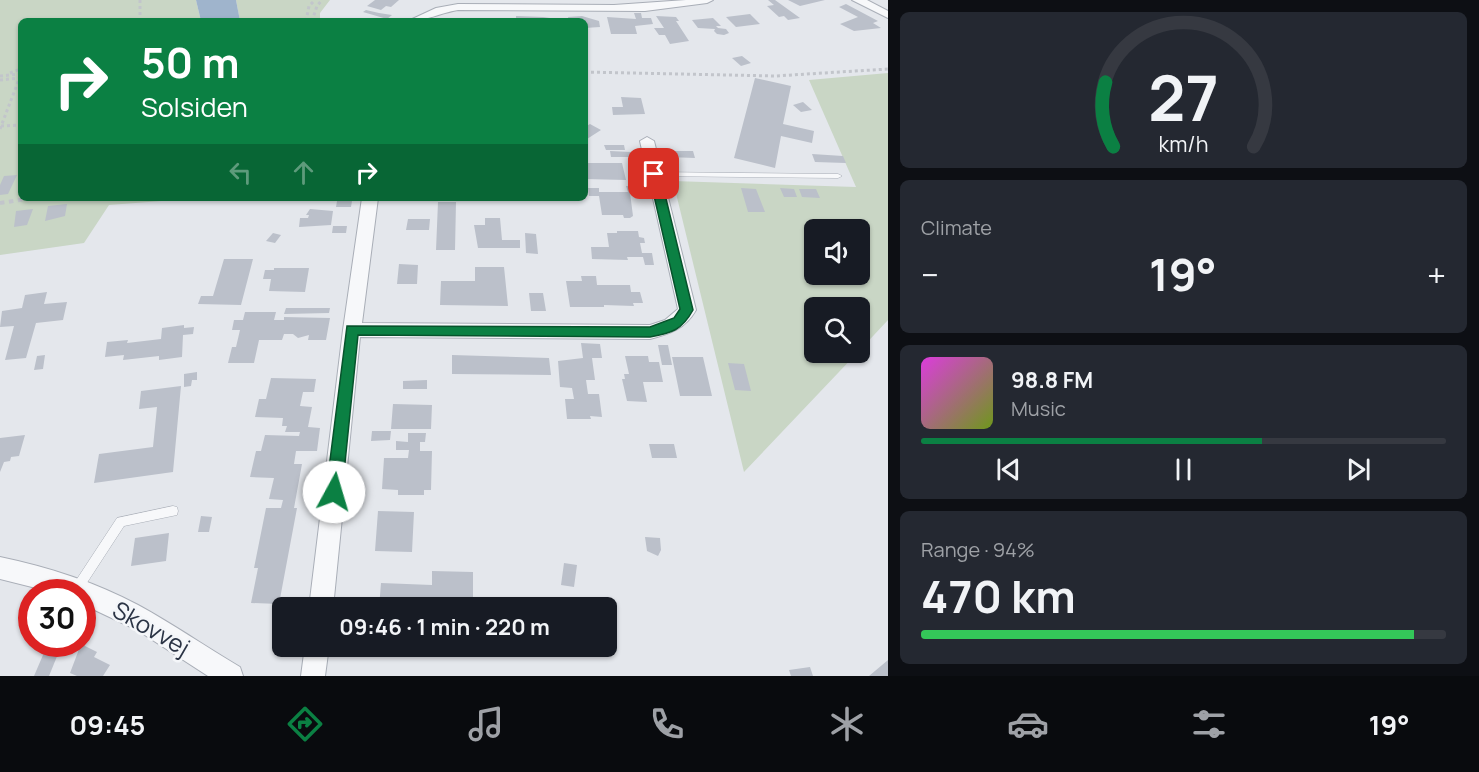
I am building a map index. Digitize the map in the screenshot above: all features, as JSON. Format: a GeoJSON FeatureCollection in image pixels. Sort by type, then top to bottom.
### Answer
{"type":"FeatureCollection","features":[{"type":"Feature","properties":{"kind":"street"},"geometry":{"type":"LineString","coordinates":[[421,18],[440,10],[469,6],[646,8],[706,0]]}},
{"type":"Feature","properties":{"kind":"street"},"geometry":{"type":"LineString","coordinates":[[858,0],[888,15]]}},
{"type":"Feature","properties":{"kind":"street"},"geometry":{"type":"LineString","coordinates":[[352,330],[650,332],[666,329],[679,322],[687,310],[647,141]]}},
{"type":"Feature","properties":{"kind":"street"},"geometry":{"type":"LineString","coordinates":[[322,597],[352,330],[370,201]]}},
{"type":"Feature","properties":{"kind":"street","name":"Skovvej"},"geometry":{"type":"LineString","coordinates":[[0,567],[42,579]]}},
{"type":"Feature","properties":{"kind":"street","name":"Skovvej"},"geometry":{"type":"LineString","coordinates":[[96,598],[145,622],[231,676]]}},
{"type":"Feature","properties":{"kind":"street"},"geometry":{"type":"LineString","coordinates":[[314,676],[316,657]]}},
{"type":"Feature","properties":{"kind":"lane"},"geometry":{"type":"LineString","coordinates":[[654,174],[838,176]]}},
{"type":"Feature","properties":{"kind":"lane"},"geometry":{"type":"LineString","coordinates":[[84,579],[121,522],[173,511]]}},
{"type":"Feature","properties":{"kind":"path"},"geometry":{"type":"LineString","coordinates":[[140,0],[140,18]]}},
{"type":"Feature","properties":{"kind":"path"},"geometry":{"type":"LineString","coordinates":[[307,18],[309,6],[315,0]]}},
{"type":"Feature","properties":{"kind":"path"},"geometry":{"type":"LineString","coordinates":[[313,18],[322,0]]}},
{"type":"Feature","properties":{"kind":"path"},"geometry":{"type":"LineString","coordinates":[[588,72],[801,76],[840,75],[888,69]]}},
{"type":"Feature","properties":{"kind":"path"},"geometry":{"type":"LineString","coordinates":[[0,78],[18,70]]}},
{"type":"Feature","properties":{"kind":"path"},"geometry":{"type":"LineString","coordinates":[[5,75],[18,76]]}},
{"type":"Feature","properties":{"kind":"path"},"geometry":{"type":"LineString","coordinates":[[0,78],[18,76]]}},
{"type":"Feature","properties":{"kind":"path"},"geometry":{"type":"LineString","coordinates":[[18,83],[0,127],[18,125]]}},
{"type":"Feature","properties":{"kind":"path"},"geometry":{"type":"LineString","coordinates":[[0,203],[18,200]]}},
{"type":"Feature","properties":{"kind":"green space"},"geometry":{"type":"Polygon","coordinates":[[[0,0],[196,0],[200,18],[18,18],[18,201],[162,201],[109,205],[84,243],[0,255],[0,0]]]}},
{"type":"Feature","properties":{"kind":"green space"},"geometry":{"type":"Polygon","coordinates":[[[236,0],[330,0],[320,13],[320,18],[239,18],[236,0]]]}},
{"type":"Feature","properties":{"kind":"green space"},"geometry":{"type":"Polygon","coordinates":[[[888,73],[888,320],[870,339],[870,297],[804,297],[804,363],[848,363],[744,472],[673,181],[856,187],[809,80],[888,73]]]}},
{"type":"Feature","properties":{"kind":"water"},"geometry":{"type":"Polygon","coordinates":[[[196,0],[236,0],[239,18],[200,18],[196,0]]]}},
{"type":"Feature","properties":{"kind":"building"},"geometry":{"type":"Polygon","coordinates":[[[375,0],[399,0],[391,7],[386,6],[381,10],[367,6],[375,0]]]}},
{"type":"Feature","properties":{"kind":"building"},"geometry":{"type":"Polygon","coordinates":[[[768,0],[775,0],[800,18],[788,20],[784,16],[779,17],[767,6],[774,5],[768,0]]]}},
{"type":"Feature","properties":{"kind":"building"},"geometry":{"type":"Polygon","coordinates":[[[788,0],[825,0],[800,6],[788,0]]]}},
{"type":"Feature","properties":{"kind":"building"},"geometry":{"type":"Polygon","coordinates":[[[846,4],[878,21],[873,23],[881,28],[854,31],[840,24],[858,17],[839,7],[846,4]]]}},
{"type":"Feature","properties":{"kind":"building"},"geometry":{"type":"Polygon","coordinates":[[[366,10],[392,15],[384,18],[363,12],[366,10]]]}},
{"type":"Feature","properties":{"kind":"building"},"geometry":{"type":"Polygon","coordinates":[[[634,13],[641,13],[642,18],[651,18],[653,24],[635,26],[637,34],[611,34],[607,17],[636,19],[634,13]]]}},
{"type":"Feature","properties":{"kind":"building"},"geometry":{"type":"Polygon","coordinates":[[[750,14],[760,24],[736,27],[726,17],[750,14]]]}},
{"type":"Feature","properties":{"kind":"building"},"geometry":{"type":"Polygon","coordinates":[[[516,16],[550,18],[516,18],[516,16]]]}},
{"type":"Feature","properties":{"kind":"building"},"geometry":{"type":"Polygon","coordinates":[[[582,16],[599,21],[600,27],[588,28],[588,18],[568,17],[582,16]]]}},
{"type":"Feature","properties":{"kind":"building"},"geometry":{"type":"Polygon","coordinates":[[[656,16],[676,17],[679,21],[676,21],[689,41],[670,44],[665,35],[659,35],[654,28],[664,28],[656,16]]]}},
{"type":"Feature","properties":{"kind":"building"},"geometry":{"type":"Polygon","coordinates":[[[713,18],[721,26],[716,26],[718,28],[726,29],[729,33],[717,34],[715,29],[698,28],[692,20],[713,18]]]}},
{"type":"Feature","properties":{"kind":"building"},"geometry":{"type":"Polygon","coordinates":[[[742,56],[751,63],[741,66],[732,58],[742,56]]]}},
{"type":"Feature","properties":{"kind":"building"},"geometry":{"type":"Polygon","coordinates":[[[755,78],[791,86],[783,124],[814,131],[812,143],[781,136],[775,168],[734,158],[755,78]]]}},
{"type":"Feature","properties":{"kind":"building"},"geometry":{"type":"Polygon","coordinates":[[[621,97],[641,98],[645,114],[613,115],[612,107],[623,107],[621,97]]]}},
{"type":"Feature","properties":{"kind":"building"},"geometry":{"type":"Polygon","coordinates":[[[803,102],[812,110],[801,112],[793,105],[803,102]]]}},
{"type":"Feature","properties":{"kind":"building"},"geometry":{"type":"Polygon","coordinates":[[[590,124],[601,130],[588,138],[588,125],[590,124]]]}},
{"type":"Feature","properties":{"kind":"building"},"geometry":{"type":"Polygon","coordinates":[[[604,145],[624,145],[625,150],[606,150],[604,145]]]}},
{"type":"Feature","properties":{"kind":"building"},"geometry":{"type":"Polygon","coordinates":[[[610,151],[631,152],[633,157],[611,157],[610,151]]]}},
{"type":"Feature","properties":{"kind":"building"},"geometry":{"type":"Polygon","coordinates":[[[667,151],[693,151],[695,158],[668,157],[667,151]]]}},
{"type":"Feature","properties":{"kind":"building"},"geometry":{"type":"Polygon","coordinates":[[[812,154],[843,156],[846,163],[815,162],[812,154]]]}},
{"type":"Feature","properties":{"kind":"building"},"geometry":{"type":"Polygon","coordinates":[[[588,163],[622,163],[626,180],[588,179],[588,163]]]}},
{"type":"Feature","properties":{"kind":"building"},"geometry":{"type":"Polygon","coordinates":[[[17,175],[8,194],[0,195],[0,185],[4,176],[17,175]]]}},
{"type":"Feature","properties":{"kind":"building"},"geometry":{"type":"Polygon","coordinates":[[[626,186],[638,186],[640,193],[630,193],[633,216],[630,218],[624,218],[623,215],[602,215],[599,196],[589,196],[588,188],[599,188],[599,192],[628,192],[626,186]]]}},
{"type":"Feature","properties":{"kind":"building"},"geometry":{"type":"Polygon","coordinates":[[[741,188],[756,189],[765,212],[748,212],[741,188]]]}},
{"type":"Feature","properties":{"kind":"building"},"geometry":{"type":"Polygon","coordinates":[[[780,188],[794,189],[797,197],[784,197],[780,188]]]}},
{"type":"Feature","properties":{"kind":"building"},"geometry":{"type":"Polygon","coordinates":[[[799,189],[816,189],[820,198],[802,197],[799,189]]]}},
{"type":"Feature","properties":{"kind":"building"},"geometry":{"type":"Polygon","coordinates":[[[337,201],[352,201],[351,207],[336,207],[337,201]]]}},
{"type":"Feature","properties":{"kind":"building"},"geometry":{"type":"Polygon","coordinates":[[[438,202],[456,202],[455,250],[436,250],[438,202]]]}},
{"type":"Feature","properties":{"kind":"building"},"geometry":{"type":"Polygon","coordinates":[[[67,204],[65,216],[45,221],[48,206],[67,204]]]}},
{"type":"Feature","properties":{"kind":"building"},"geometry":{"type":"Polygon","coordinates":[[[33,209],[27,225],[14,227],[16,211],[33,209]]]}},
{"type":"Feature","properties":{"kind":"building"},"geometry":{"type":"Polygon","coordinates":[[[310,209],[333,211],[331,225],[299,227],[300,218],[308,218],[309,215],[306,215],[310,209]]]}},
{"type":"Feature","properties":{"kind":"building"},"geometry":{"type":"Polygon","coordinates":[[[485,218],[500,218],[502,240],[520,240],[520,248],[478,248],[474,225],[485,225],[485,218]]]}},
{"type":"Feature","properties":{"kind":"building"},"geometry":{"type":"Polygon","coordinates":[[[408,219],[430,219],[429,230],[406,230],[408,219]]]}},
{"type":"Feature","properties":{"kind":"building"},"geometry":{"type":"Polygon","coordinates":[[[333,226],[347,226],[346,233],[332,233],[333,226]]]}},
{"type":"Feature","properties":{"kind":"building"},"geometry":{"type":"Polygon","coordinates":[[[617,231],[638,231],[639,237],[644,238],[645,243],[640,243],[642,253],[652,253],[654,265],[645,265],[643,257],[627,257],[628,260],[592,259],[591,247],[609,247],[607,233],[617,233],[617,231]]]}},
{"type":"Feature","properties":{"kind":"building"},"geometry":{"type":"Polygon","coordinates":[[[273,233],[281,235],[275,243],[266,241],[273,233]]]}},
{"type":"Feature","properties":{"kind":"building"},"geometry":{"type":"Polygon","coordinates":[[[525,233],[536,234],[538,254],[526,253],[525,233]]]}},
{"type":"Feature","properties":{"kind":"building"},"geometry":{"type":"Polygon","coordinates":[[[224,259],[253,259],[241,305],[198,304],[201,296],[213,296],[224,259]]]}},
{"type":"Feature","properties":{"kind":"building"},"geometry":{"type":"Polygon","coordinates":[[[399,264],[418,265],[417,284],[397,284],[399,264]]]}},
{"type":"Feature","properties":{"kind":"building"},"geometry":{"type":"Polygon","coordinates":[[[475,267],[504,267],[508,306],[440,305],[441,281],[475,281],[475,267]]]}},
{"type":"Feature","properties":{"kind":"building"},"geometry":{"type":"Polygon","coordinates":[[[274,268],[309,268],[305,292],[269,291],[271,279],[263,279],[265,270],[274,270],[274,268]]]}},
{"type":"Feature","properties":{"kind":"building"},"geometry":{"type":"Polygon","coordinates":[[[581,276],[596,276],[597,285],[630,285],[631,292],[640,292],[643,303],[633,303],[634,306],[570,307],[566,281],[582,281],[581,276]]]}},
{"type":"Feature","properties":{"kind":"building"},"geometry":{"type":"Polygon","coordinates":[[[47,292],[44,304],[67,302],[63,320],[36,323],[26,358],[5,360],[14,326],[0,327],[2,311],[22,308],[25,295],[47,292]]]}},
{"type":"Feature","properties":{"kind":"building"},"geometry":{"type":"Polygon","coordinates":[[[529,293],[543,293],[546,311],[531,311],[529,293]]]}},
{"type":"Feature","properties":{"kind":"building"},"geometry":{"type":"Polygon","coordinates":[[[286,308],[330,308],[329,313],[284,314],[286,308]]]}},
{"type":"Feature","properties":{"kind":"building"},"geometry":{"type":"Polygon","coordinates":[[[245,312],[276,312],[274,320],[284,320],[284,317],[330,318],[326,340],[308,340],[309,335],[298,338],[293,334],[284,334],[282,340],[259,340],[254,363],[228,363],[232,347],[236,347],[240,330],[232,330],[234,320],[243,320],[245,312]]]}},
{"type":"Feature","properties":{"kind":"building"},"geometry":{"type":"Polygon","coordinates":[[[184,325],[184,328],[194,327],[193,334],[183,335],[182,357],[159,360],[159,356],[123,360],[124,355],[105,357],[107,342],[128,340],[127,343],[161,339],[162,328],[184,325]]]}},
{"type":"Feature","properties":{"kind":"building"},"geometry":{"type":"Polygon","coordinates":[[[581,343],[600,344],[602,358],[592,358],[595,380],[586,380],[588,394],[599,394],[602,417],[567,419],[565,399],[574,399],[572,388],[560,387],[558,361],[583,358],[581,343]]]}},
{"type":"Feature","properties":{"kind":"building"},"geometry":{"type":"Polygon","coordinates":[[[658,345],[668,345],[672,365],[662,365],[658,345]]]}},
{"type":"Feature","properties":{"kind":"building"},"geometry":{"type":"Polygon","coordinates":[[[45,355],[43,369],[34,370],[37,356],[45,355]]]}},
{"type":"Feature","properties":{"kind":"building"},"geometry":{"type":"Polygon","coordinates":[[[452,355],[549,358],[551,375],[452,374],[452,355]]]}},
{"type":"Feature","properties":{"kind":"building"},"geometry":{"type":"Polygon","coordinates":[[[625,356],[648,356],[649,362],[659,362],[663,382],[643,382],[647,402],[627,401],[622,379],[625,379],[624,374],[629,374],[625,356]]]}},
{"type":"Feature","properties":{"kind":"building"},"geometry":{"type":"Polygon","coordinates":[[[672,357],[703,357],[712,396],[680,396],[672,357]]]}},
{"type":"Feature","properties":{"kind":"building"},"geometry":{"type":"Polygon","coordinates":[[[728,363],[744,364],[751,391],[735,390],[728,363]]]}},
{"type":"Feature","properties":{"kind":"building"},"geometry":{"type":"Polygon","coordinates":[[[197,372],[197,380],[192,380],[191,386],[184,387],[184,374],[197,372]]]}},
{"type":"Feature","properties":{"kind":"building"},"geometry":{"type":"Polygon","coordinates":[[[271,378],[316,379],[314,392],[303,392],[300,406],[312,407],[308,427],[320,428],[317,451],[296,451],[294,464],[302,464],[294,508],[297,508],[280,597],[272,597],[272,604],[251,603],[258,568],[254,568],[266,508],[281,508],[283,500],[269,499],[274,478],[250,477],[256,451],[261,451],[265,435],[299,436],[300,432],[285,432],[287,426],[282,426],[283,418],[255,417],[259,399],[266,399],[271,378]]]}},
{"type":"Feature","properties":{"kind":"building"},"geometry":{"type":"Polygon","coordinates":[[[427,380],[427,389],[403,389],[403,381],[427,380]]]}},
{"type":"Feature","properties":{"kind":"building"},"geometry":{"type":"Polygon","coordinates":[[[181,386],[173,472],[94,483],[99,454],[153,447],[157,407],[139,409],[141,391],[181,386]]]}},
{"type":"Feature","properties":{"kind":"building"},"geometry":{"type":"Polygon","coordinates":[[[393,404],[432,405],[431,429],[391,429],[393,404]]]}},
{"type":"Feature","properties":{"kind":"building"},"geometry":{"type":"Polygon","coordinates":[[[372,431],[391,431],[390,440],[371,441],[372,431]]]}},
{"type":"Feature","properties":{"kind":"building"},"geometry":{"type":"Polygon","coordinates":[[[408,433],[426,433],[425,442],[420,442],[420,451],[432,451],[431,490],[424,490],[424,495],[398,495],[398,490],[382,489],[384,458],[408,458],[409,450],[396,450],[396,441],[408,442],[408,433]]]}},
{"type":"Feature","properties":{"kind":"building"},"geometry":{"type":"Polygon","coordinates":[[[25,435],[19,456],[11,457],[10,461],[4,462],[0,472],[0,438],[25,435]]]}},
{"type":"Feature","properties":{"kind":"building"},"geometry":{"type":"Polygon","coordinates":[[[649,444],[674,444],[677,458],[652,458],[649,444]]]}},
{"type":"Feature","properties":{"kind":"building"},"geometry":{"type":"Polygon","coordinates":[[[378,511],[414,512],[412,552],[375,551],[378,511]]]}},
{"type":"Feature","properties":{"kind":"building"},"geometry":{"type":"Polygon","coordinates":[[[201,516],[212,517],[209,532],[198,532],[201,516]]]}},
{"type":"Feature","properties":{"kind":"building"},"geometry":{"type":"Polygon","coordinates":[[[169,533],[166,561],[131,566],[135,538],[169,533]]]}},
{"type":"Feature","properties":{"kind":"building"},"geometry":{"type":"Polygon","coordinates":[[[645,537],[660,538],[661,550],[658,556],[647,551],[645,537]]]}},
{"type":"Feature","properties":{"kind":"building"},"geometry":{"type":"Polygon","coordinates":[[[564,563],[577,565],[574,587],[561,585],[564,563]]]}},
{"type":"Feature","properties":{"kind":"building"},"geometry":{"type":"Polygon","coordinates":[[[432,571],[473,572],[473,597],[380,597],[381,583],[432,585],[432,571]]]}},
{"type":"Feature","properties":{"kind":"building"},"geometry":{"type":"Polygon","coordinates":[[[42,657],[57,657],[49,676],[34,676],[42,657]]]}},
{"type":"Feature","properties":{"kind":"building"},"geometry":{"type":"Polygon","coordinates":[[[76,657],[94,657],[110,665],[103,676],[77,676],[70,673],[76,657]]]}},
{"type":"Feature","properties":{"kind":"building"},"geometry":{"type":"Polygon","coordinates":[[[888,660],[888,676],[869,676],[888,660]]]}},
{"type":"Feature","properties":{"kind":"building"},"geometry":{"type":"Polygon","coordinates":[[[810,667],[813,676],[791,676],[789,670],[810,667]]]}},
{"type":"Feature","properties":{"kind":"route"},"geometry":{"type":"LineString","coordinates":[[334,492],[352,330],[650,332],[666,329],[679,322],[687,310],[654,174]]}}]}
